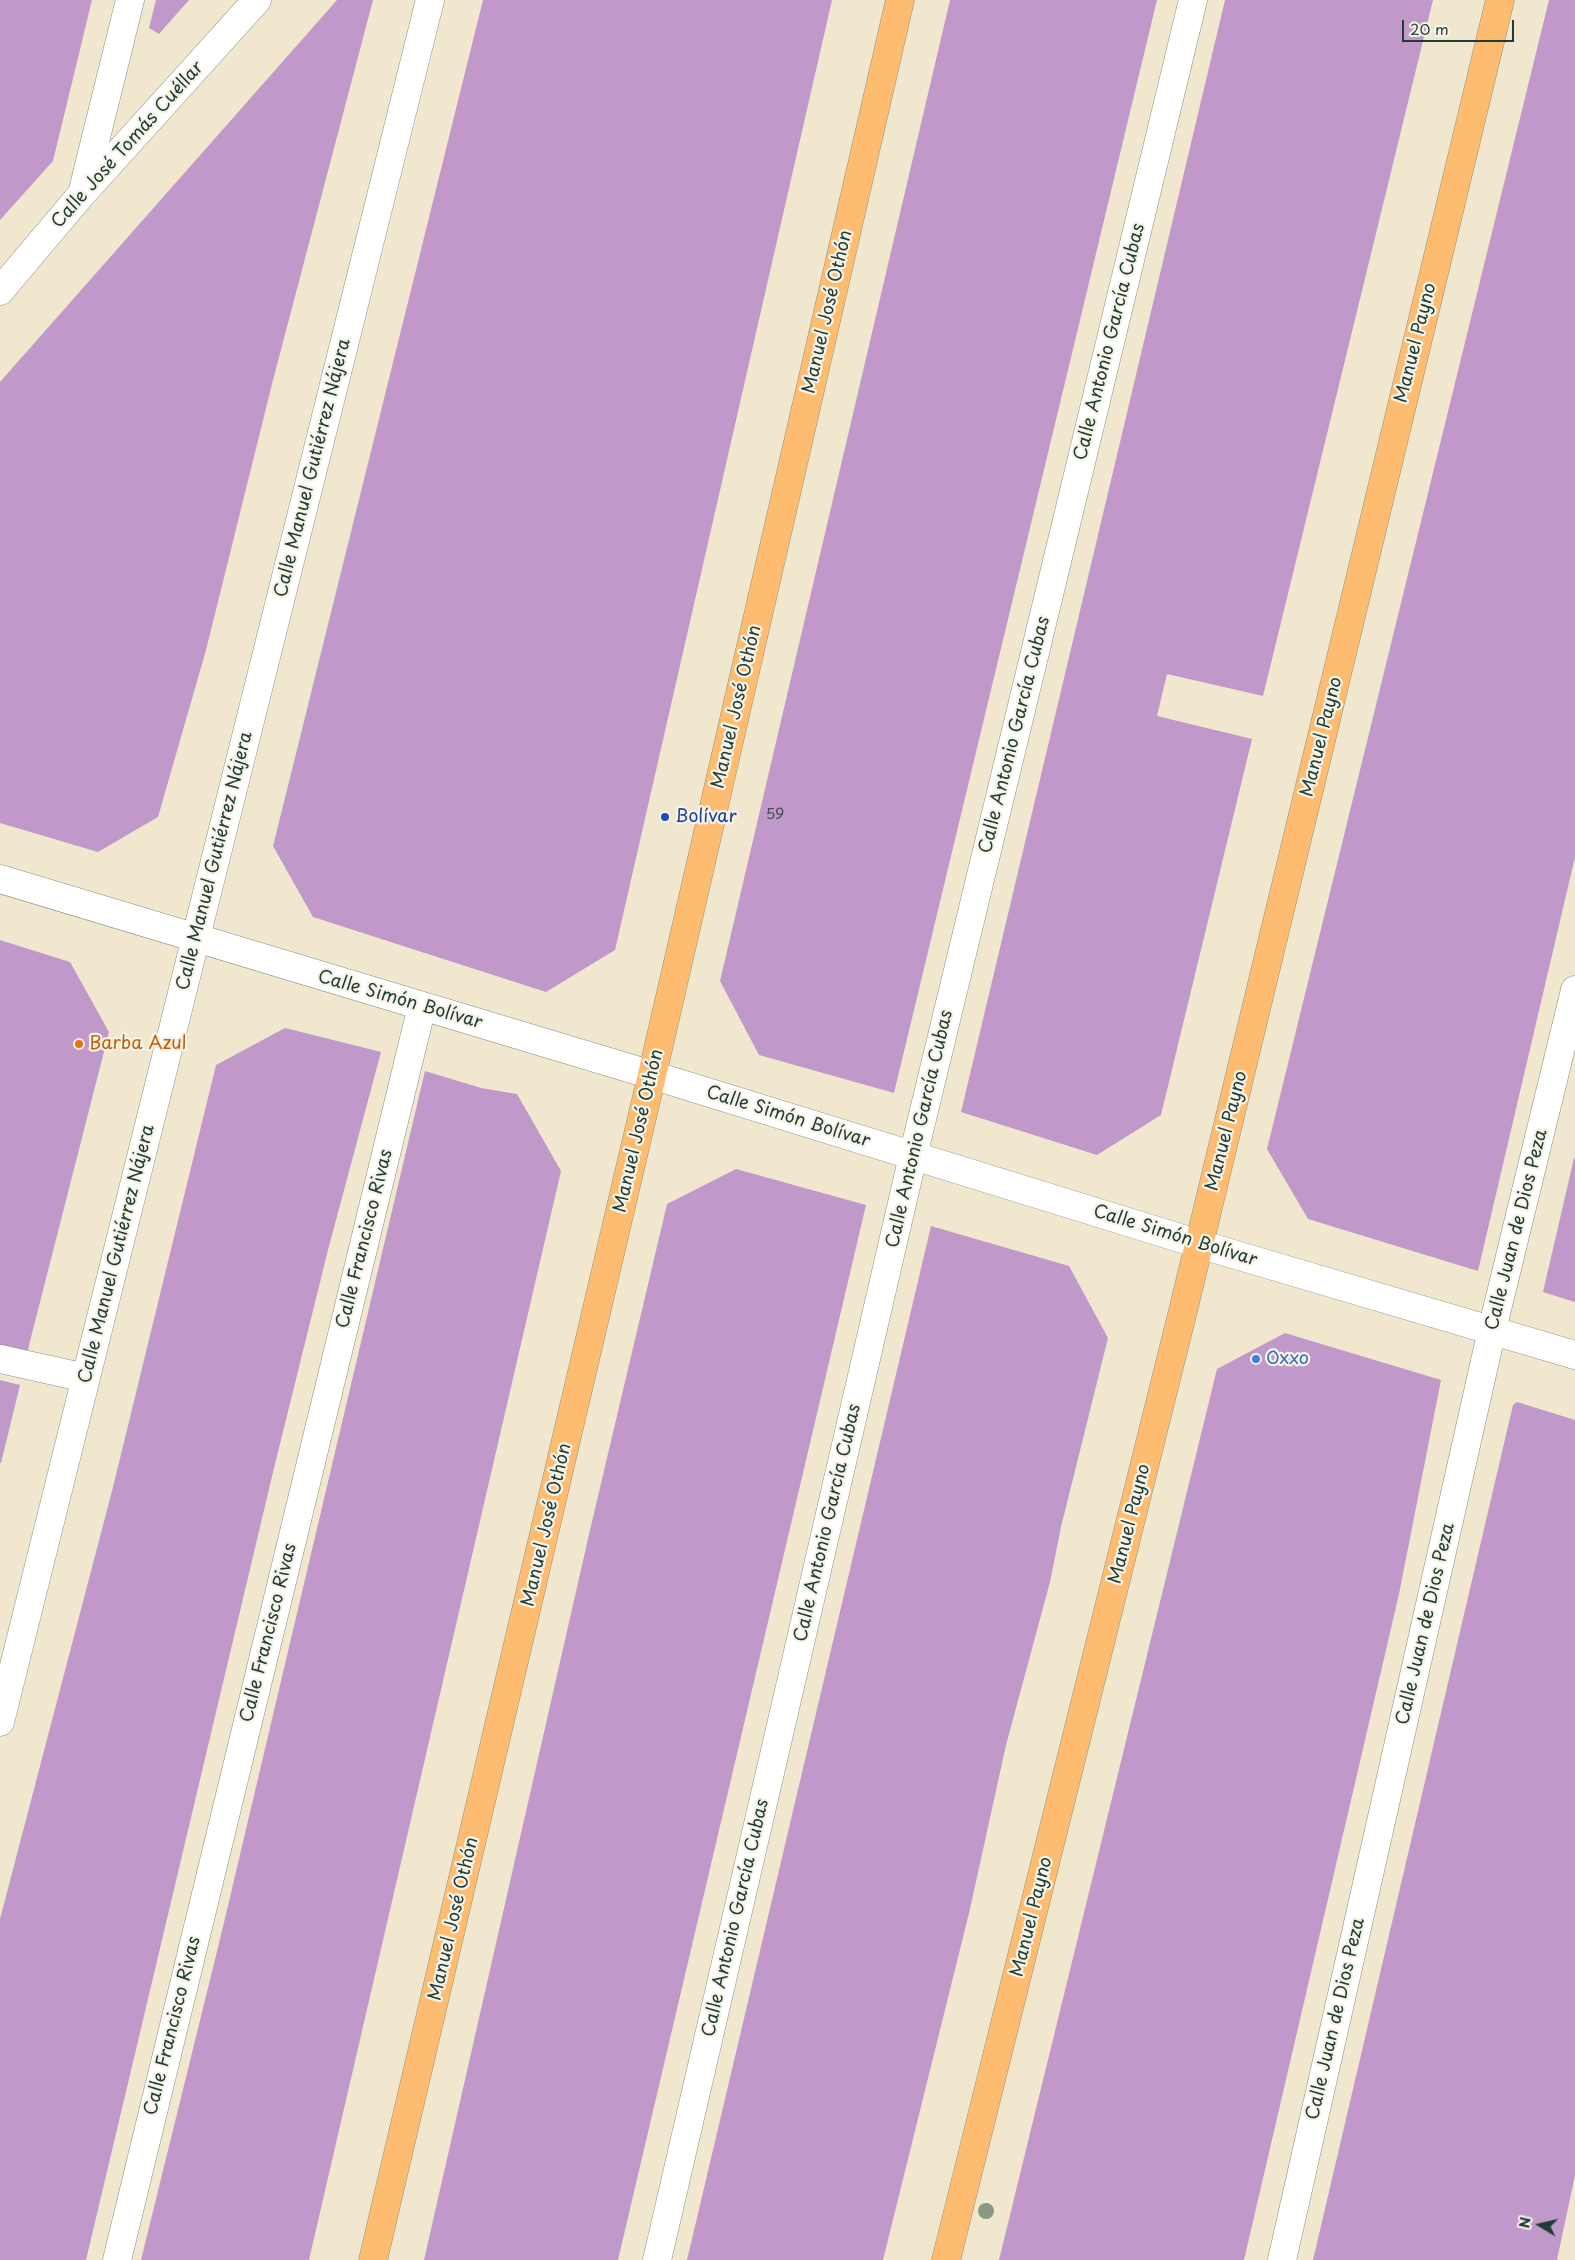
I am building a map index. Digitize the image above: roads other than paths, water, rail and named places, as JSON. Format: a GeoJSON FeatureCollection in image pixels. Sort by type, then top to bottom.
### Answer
{"type":"FeatureCollection","features":[{"type":"Feature","properties":{"kind":"main road","name":"Manuel José Othón"},"geometry":{"type":"LineString","coordinates":[[373,2260],[652,1075],[900,0]]}},
{"type":"Feature","properties":{"kind":"main road","name":"Manuel Payno"},"geometry":{"type":"LineString","coordinates":[[946,2260],[1199,1244],[1500,0]]}},
{"type":"Feature","properties":{"kind":"street"},"geometry":{"type":"LineString","coordinates":[[82,195],[130,0]]}},
{"type":"Feature","properties":{"kind":"street","name":"Calle José Tomás Cuéllar"},"geometry":{"type":"LineString","coordinates":[[0,291],[82,195],[257,0]]}},
{"type":"Feature","properties":{"kind":"street","name":"Calle Manuel Gutiérrez Nájera"},"geometry":{"type":"LineString","coordinates":[[0,1722],[430,0]]}},
{"type":"Feature","properties":{"kind":"street","name":"Calle Antonio García Cubas"},"geometry":{"type":"LineString","coordinates":[[657,2260],[913,1156],[1193,0]]}},
{"type":"Feature","properties":{"kind":"street","name":"Calle Simón Bolívar"},"geometry":{"type":"LineString","coordinates":[[0,879],[195,940],[652,1075],[1199,1244],[1575,1355]]}},
{"type":"Feature","properties":{"kind":"street","name":"Calle Juan de Dios Peza"},"geometry":{"type":"LineString","coordinates":[[1282,2260],[1492,1330],[1575,990]]}},
{"type":"Feature","properties":{"kind":"street","name":"Calle Francisco Rivas"},"geometry":{"type":"LineString","coordinates":[[116,2260],[422,1006]]}},
{"type":"Feature","properties":{"kind":"street"},"geometry":{"type":"LineString","coordinates":[[0,1359],[86,1378]]}},
{"type":"Feature","properties":{"kind":"place","name":"Bolívar"},"geometry":{"type":"Point","coordinates":[665,817]}},
{"type":"Feature","properties":{"kind":"place","name":"Barba Azul"},"geometry":{"type":"Point","coordinates":[79,1044]}},
{"type":"Feature","properties":{"kind":"place","name":"Oxxo"},"geometry":{"type":"Point","coordinates":[1256,1359]}}]}
